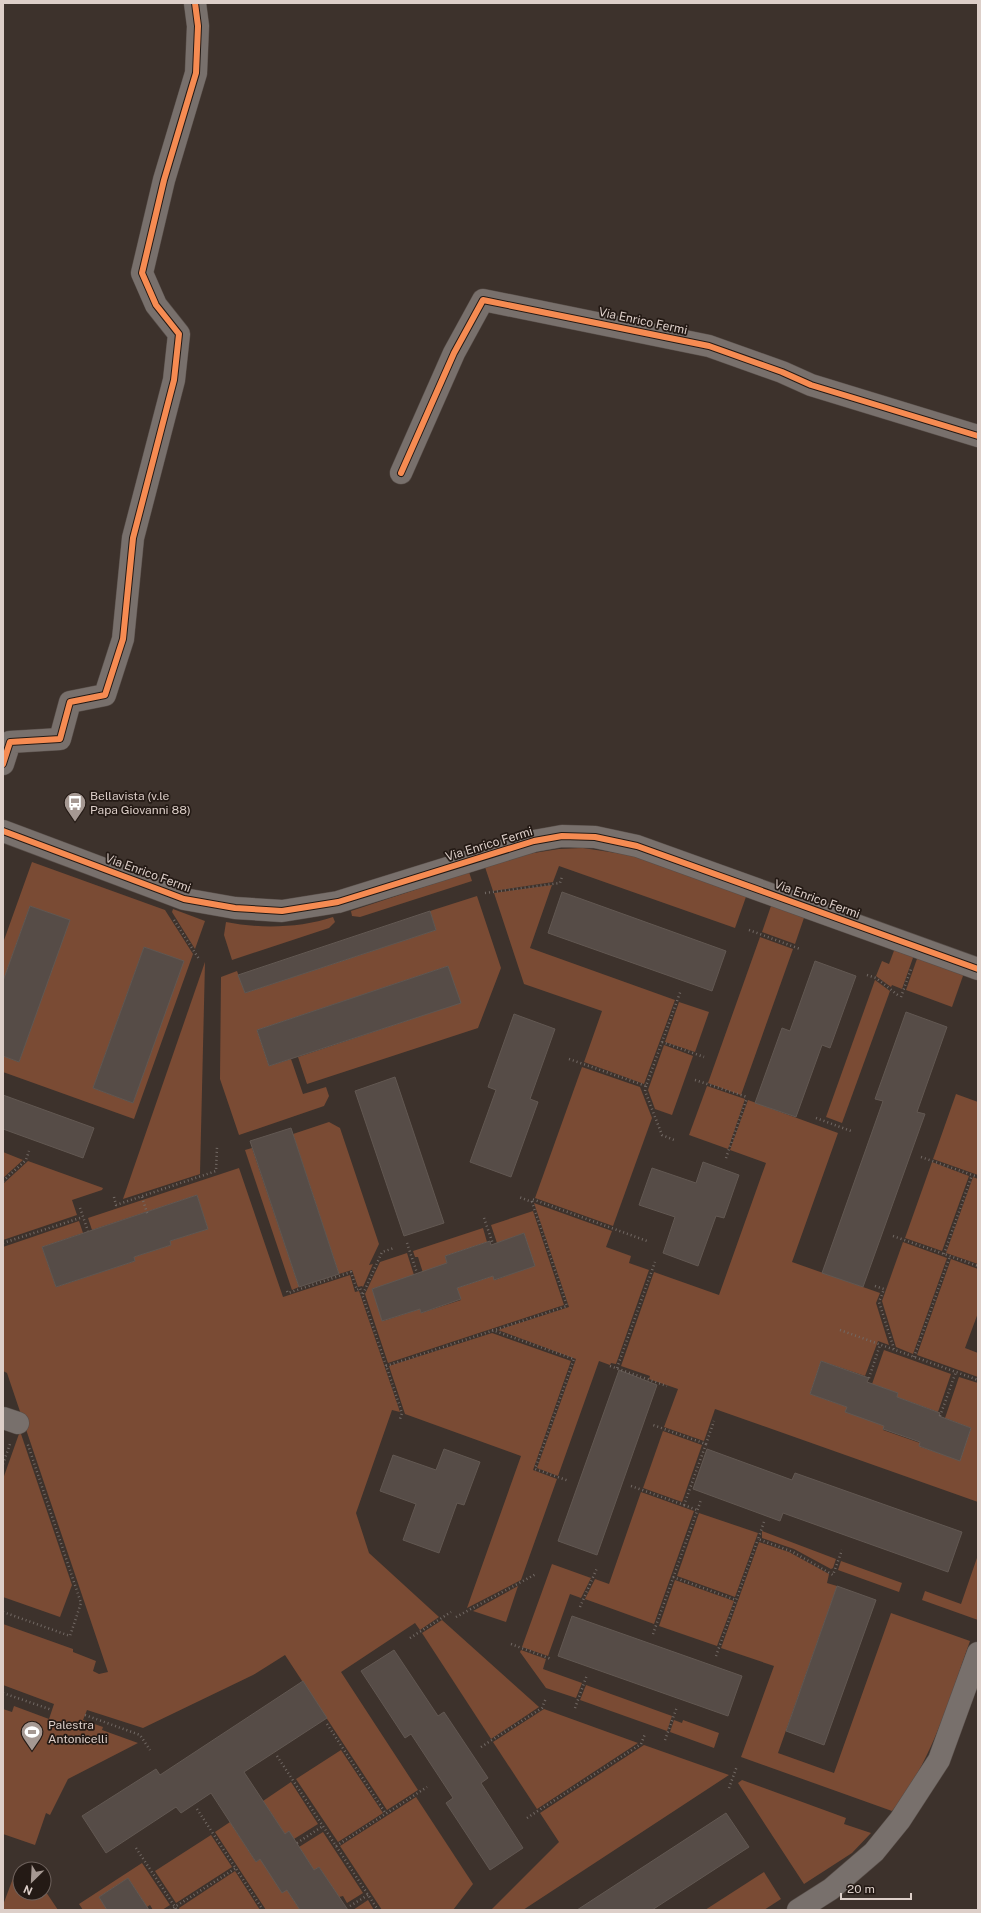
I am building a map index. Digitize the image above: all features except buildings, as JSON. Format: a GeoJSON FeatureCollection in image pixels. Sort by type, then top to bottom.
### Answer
{"type":"FeatureCollection","features":[{"type":"Feature","properties":{"kind":"street"},"geometry":{"type":"LineString","coordinates":[[3,764],[10,742],[60,739],[70,702],[105,695],[124,639],[133,538],[174,380],[179,334],[156,305],[142,273],[164,180],[196,73],[198,26],[195,3]]}},
{"type":"Feature","properties":{"kind":"street","name":"Via Enrico Fermi"},"geometry":{"type":"LineString","coordinates":[[400,473],[454,353],[483,300],[710,346],[782,372],[811,385],[978,436]]}},
{"type":"Feature","properties":{"kind":"street","name":"Via Enrico Fermi"},"geometry":{"type":"LineString","coordinates":[[3,831],[174,896],[218,906],[282,911],[338,902],[534,841],[562,836],[595,838],[637,846],[978,969]]}},
{"type":"Feature","properties":{"kind":"street"},"geometry":{"type":"LineString","coordinates":[[798,1910],[831,1889],[874,1852],[900,1820],[939,1760],[978,1653]]}},
{"type":"Feature","properties":{"kind":"path"},"geometry":{"type":"LineString","coordinates":[[485,893],[560,883],[562,878]]}},
{"type":"Feature","properties":{"kind":"path"},"geometry":{"type":"LineString","coordinates":[[174,896],[168,911],[199,959]]}},
{"type":"Feature","properties":{"kind":"path"},"geometry":{"type":"LineString","coordinates":[[749,930],[800,948]]}},
{"type":"Feature","properties":{"kind":"path"},"geometry":{"type":"LineString","coordinates":[[867,975],[876,978],[900,997],[919,948]]}},
{"type":"Feature","properties":{"kind":"path"},"geometry":{"type":"LineString","coordinates":[[674,1140],[662,1135],[645,1091],[681,990]]}},
{"type":"Feature","properties":{"kind":"path"},"geometry":{"type":"LineString","coordinates":[[662,1042],[704,1057]]}},
{"type":"Feature","properties":{"kind":"path"},"geometry":{"type":"LineString","coordinates":[[569,1059],[646,1086]]}},
{"type":"Feature","properties":{"kind":"path"},"geometry":{"type":"LineString","coordinates":[[696,1080],[747,1097],[726,1158]]}},
{"type":"Feature","properties":{"kind":"path"},"geometry":{"type":"LineString","coordinates":[[816,1118],[851,1131]]}},
{"type":"Feature","properties":{"kind":"path"},"geometry":{"type":"LineString","coordinates":[[114,1197],[116,1205],[216,1171],[217,1146]]}},
{"type":"Feature","properties":{"kind":"path"},"geometry":{"type":"LineString","coordinates":[[3,1181],[26,1160],[29,1151]]}},
{"type":"Feature","properties":{"kind":"path"},"geometry":{"type":"LineString","coordinates":[[921,1157],[978,1177]]}},
{"type":"Feature","properties":{"kind":"path"},"geometry":{"type":"LineString","coordinates":[[944,1254],[972,1175]]}},
{"type":"Feature","properties":{"kind":"path"},"geometry":{"type":"LineString","coordinates":[[142,1197],[148,1216]]}},
{"type":"Feature","properties":{"kind":"path"},"geometry":{"type":"LineString","coordinates":[[519,1197],[532,1202]]}},
{"type":"Feature","properties":{"kind":"path"},"geometry":{"type":"LineString","coordinates":[[532,1202],[532,1199],[647,1240]]}},
{"type":"Feature","properties":{"kind":"path"},"geometry":{"type":"LineString","coordinates":[[386,1366],[567,1306],[532,1202]]}},
{"type":"Feature","properties":{"kind":"path"},"geometry":{"type":"LineString","coordinates":[[80,1208],[88,1231]]}},
{"type":"Feature","properties":{"kind":"path"},"geometry":{"type":"LineString","coordinates":[[3,1243],[83,1217]]}},
{"type":"Feature","properties":{"kind":"path"},"geometry":{"type":"LineString","coordinates":[[484,1218],[493,1244]]}},
{"type":"Feature","properties":{"kind":"path"},"geometry":{"type":"LineString","coordinates":[[893,1236],[978,1266]]}},
{"type":"Feature","properties":{"kind":"path"},"geometry":{"type":"LineString","coordinates":[[407,1243],[417,1274]]}},
{"type":"Feature","properties":{"kind":"path"},"geometry":{"type":"LineString","coordinates":[[362,1294],[382,1252],[394,1248]]}},
{"type":"Feature","properties":{"kind":"path"},"geometry":{"type":"LineString","coordinates":[[914,1357],[950,1256]]}},
{"type":"Feature","properties":{"kind":"path"},"geometry":{"type":"LineString","coordinates":[[617,1368],[655,1262]]}},
{"type":"Feature","properties":{"kind":"path"},"geometry":{"type":"LineString","coordinates":[[287,1291],[288,1293],[351,1272],[357,1290],[360,1288],[402,1413],[400,1419]]}},
{"type":"Feature","properties":{"kind":"path"},"geometry":{"type":"LineString","coordinates":[[875,1286],[884,1289],[879,1302],[894,1350]]}},
{"type":"Feature","properties":{"kind":"path"},"geometry":{"type":"LineString","coordinates":[[492,1330],[574,1359],[535,1469],[569,1481]]}},
{"type":"Feature","properties":{"kind":"path"},"geometry":{"type":"LineString","coordinates":[[840,1330],[978,1380]]}},
{"type":"Feature","properties":{"kind":"path"},"geometry":{"type":"LineString","coordinates":[[869,1378],[880,1345]]}},
{"type":"Feature","properties":{"kind":"path"},"geometry":{"type":"LineString","coordinates":[[610,1366],[667,1386]]}},
{"type":"Feature","properties":{"kind":"path"},"geometry":{"type":"LineString","coordinates":[[940,1416],[956,1372]]}},
{"type":"Feature","properties":{"kind":"path"},"geometry":{"type":"LineString","coordinates":[[3,1612],[70,1636],[82,1603],[21,1424],[10,1420]]}},
{"type":"Feature","properties":{"kind":"path"},"geometry":{"type":"LineString","coordinates":[[684,1505],[714,1421]]}},
{"type":"Feature","properties":{"kind":"path"},"geometry":{"type":"LineString","coordinates":[[653,1425],[706,1444]]}},
{"type":"Feature","properties":{"kind":"path"},"geometry":{"type":"LineString","coordinates":[[631,1486],[697,1510]]}},
{"type":"Feature","properties":{"kind":"path"},"geometry":{"type":"LineString","coordinates":[[653,1634],[701,1500]]}},
{"type":"Feature","properties":{"kind":"path"},"geometry":{"type":"LineString","coordinates":[[716,1656],[764,1522]]}},
{"type":"Feature","properties":{"kind":"path"},"geometry":{"type":"LineString","coordinates":[[758,1539],[793,1552],[833,1575],[842,1550]]}},
{"type":"Feature","properties":{"kind":"path"},"geometry":{"type":"LineString","coordinates":[[580,1607],[597,1568]]}},
{"type":"Feature","properties":{"kind":"path"},"geometry":{"type":"LineString","coordinates":[[456,1617],[536,1574]]}},
{"type":"Feature","properties":{"kind":"path"},"geometry":{"type":"LineString","coordinates":[[673,1577],[736,1600]]}},
{"type":"Feature","properties":{"kind":"path"},"geometry":{"type":"LineString","coordinates":[[410,1638],[451,1612]]}},
{"type":"Feature","properties":{"kind":"path"},"geometry":{"type":"LineString","coordinates":[[511,1644],[551,1659]]}},
{"type":"Feature","properties":{"kind":"path"},"geometry":{"type":"LineString","coordinates":[[575,1708],[587,1675]]}},
{"type":"Feature","properties":{"kind":"path"},"geometry":{"type":"LineString","coordinates":[[3,1693],[52,1710]]}},
{"type":"Feature","properties":{"kind":"path"},"geometry":{"type":"LineString","coordinates":[[482,1748],[542,1708],[546,1698]]}},
{"type":"Feature","properties":{"kind":"path"},"geometry":{"type":"LineString","coordinates":[[665,1740],[677,1707]]}},
{"type":"Feature","properties":{"kind":"path"},"geometry":{"type":"LineString","coordinates":[[85,1715],[140,1735],[150,1750]]}},
{"type":"Feature","properties":{"kind":"path"},"geometry":{"type":"LineString","coordinates":[[327,1724],[386,1814]]}},
{"type":"Feature","properties":{"kind":"path"},"geometry":{"type":"LineString","coordinates":[[528,1818],[641,1744],[645,1734]]}},
{"type":"Feature","properties":{"kind":"path"},"geometry":{"type":"LineString","coordinates":[[277,1756],[378,1910]]}},
{"type":"Feature","properties":{"kind":"path"},"geometry":{"type":"LineString","coordinates":[[729,1788],[737,1766]]}},
{"type":"Feature","properties":{"kind":"path"},"geometry":{"type":"LineString","coordinates":[[336,1846],[427,1787]]}},
{"type":"Feature","properties":{"kind":"path"},"geometry":{"type":"LineString","coordinates":[[197,1808],[263,1910]]}},
{"type":"Feature","properties":{"kind":"path"},"geometry":{"type":"LineString","coordinates":[[297,1843],[323,1826]]}},
{"type":"Feature","properties":{"kind":"path"},"geometry":{"type":"LineString","coordinates":[[136,1848],[176,1909]]}},
{"type":"Feature","properties":{"kind":"path"},"geometry":{"type":"LineString","coordinates":[[170,1910],[176,1909],[236,1868]]}},
{"type":"Feature","properties":{"kind":"path"},"geometry":{"type":"LineString","coordinates":[[350,1906],[368,1895]]}},
{"type":"Feature","properties":{"kind":"shaded area"},"geometry":{"type":"Polygon","coordinates":[[[583,848],[643,857],[747,894],[735,928],[559,866],[553,882],[493,891],[485,867],[521,855],[559,849],[583,848]]]}},
{"type":"Feature","properties":{"kind":"shaded area"},"geometry":{"type":"Polygon","coordinates":[[[32,862],[165,910],[193,954],[134,1119],[3,1072],[3,1056],[19,1062],[69,920],[30,906],[3,981],[3,943],[32,862]],[[144,947],[93,1088],[133,1103],[183,961],[144,947]]]}},
{"type":"Feature","properties":{"kind":"shaded area"},"geometry":{"type":"Polygon","coordinates":[[[469,872],[472,881],[360,917],[352,916],[351,911],[469,872]]]}},
{"type":"Feature","properties":{"kind":"shaded area"},"geometry":{"type":"Polygon","coordinates":[[[552,885],[530,948],[675,1000],[644,1084],[584,1062],[602,1011],[524,984],[494,893],[552,885]]]}},
{"type":"Feature","properties":{"kind":"shaded area"},"geometry":{"type":"Polygon","coordinates":[[[477,896],[501,968],[478,1028],[307,1084],[298,1057],[460,1003],[448,966],[257,1030],[269,1066],[291,1059],[303,1094],[326,1087],[329,1096],[324,1106],[239,1135],[220,1079],[221,977],[237,971],[245,993],[436,930],[430,911],[477,896]]]}},
{"type":"Feature","properties":{"kind":"shaded area"},"geometry":{"type":"Polygon","coordinates":[[[772,903],[805,915],[795,944],[762,932],[772,903]]]}},
{"type":"Feature","properties":{"kind":"shaded area"},"geometry":{"type":"Polygon","coordinates":[[[173,909],[205,921],[195,949],[172,912],[173,909]]]}},
{"type":"Feature","properties":{"kind":"shaded area"},"geometry":{"type":"Polygon","coordinates":[[[333,917],[335,922],[329,928],[232,960],[224,935],[226,922],[252,926],[280,926],[320,921],[333,917]]]}},
{"type":"Feature","properties":{"kind":"shaded area"},"geometry":{"type":"Polygon","coordinates":[[[760,937],[793,949],[741,1095],[708,1083],[760,937]]]}},
{"type":"Feature","properties":{"kind":"shaded area"},"geometry":{"type":"Polygon","coordinates":[[[895,948],[914,955],[902,989],[892,985],[891,987],[876,976],[882,961],[889,964],[895,948]]]}},
{"type":"Feature","properties":{"kind":"shaded area"},"geometry":{"type":"Polygon","coordinates":[[[918,956],[964,973],[952,1007],[906,990],[918,956]]]}},
{"type":"Feature","properties":{"kind":"shaded area"},"geometry":{"type":"Polygon","coordinates":[[[205,962],[200,1174],[123,1199],[205,962]]]}},
{"type":"Feature","properties":{"kind":"shaded area"},"geometry":{"type":"Polygon","coordinates":[[[875,980],[890,991],[842,1123],[826,1117],[875,980]]]}},
{"type":"Feature","properties":{"kind":"shaded area"},"geometry":{"type":"Polygon","coordinates":[[[679,1002],[709,1012],[695,1052],[665,1042],[679,1002]]]}},
{"type":"Feature","properties":{"kind":"shaded area"},"geometry":{"type":"Polygon","coordinates":[[[664,1045],[693,1056],[672,1115],[655,1109],[648,1090],[664,1045]]]}},
{"type":"Feature","properties":{"kind":"shaded area"},"geometry":{"type":"Polygon","coordinates":[[[582,1067],[640,1087],[652,1118],[613,1226],[535,1198],[582,1067]]]}},
{"type":"Feature","properties":{"kind":"shaded area"},"geometry":{"type":"Polygon","coordinates":[[[707,1086],[745,1099],[728,1149],[689,1135],[707,1086]]]}},
{"type":"Feature","properties":{"kind":"shaded area"},"geometry":{"type":"Polygon","coordinates":[[[956,1094],[978,1102],[978,1175],[933,1159],[956,1094]]]}},
{"type":"Feature","properties":{"kind":"shaded area"},"geometry":{"type":"Polygon","coordinates":[[[748,1100],[838,1133],[792,1262],[880,1293],[876,1303],[889,1345],[878,1341],[865,1376],[821,1361],[810,1394],[847,1407],[884,1426],[883,1430],[920,1443],[921,1447],[959,1460],[971,1428],[945,1418],[959,1377],[978,1383],[978,1502],[715,1409],[704,1441],[664,1427],[678,1389],[649,1379],[650,1376],[621,1366],[654,1272],[719,1295],[766,1163],[730,1150],[748,1100]]]}},
{"type":"Feature","properties":{"kind":"shaded area"},"geometry":{"type":"Polygon","coordinates":[[[329,1122],[340,1128],[379,1244],[369,1265],[373,1264],[363,1287],[358,1287],[352,1270],[339,1274],[293,1134],[329,1122]]]}},
{"type":"Feature","properties":{"kind":"shaded area"},"geometry":{"type":"Polygon","coordinates":[[[252,1148],[299,1287],[292,1290],[245,1150],[252,1148]]]}},
{"type":"Feature","properties":{"kind":"shaded area"},"geometry":{"type":"Polygon","coordinates":[[[3,1152],[23,1160],[3,1178],[3,1152]]]}},
{"type":"Feature","properties":{"kind":"shaded area"},"geometry":{"type":"Polygon","coordinates":[[[28,1161],[103,1188],[102,1190],[72,1200],[77,1215],[3,1240],[3,1184],[28,1161]]]}},
{"type":"Feature","properties":{"kind":"shaded area"},"geometry":{"type":"Polygon","coordinates":[[[932,1162],[969,1176],[942,1251],[905,1238],[932,1162]]]}},
{"type":"Feature","properties":{"kind":"shaded area"},"geometry":{"type":"Polygon","coordinates":[[[239,1168],[283,1297],[350,1275],[355,1292],[359,1291],[400,1412],[392,1410],[356,1513],[369,1553],[439,1617],[420,1630],[415,1623],[341,1672],[418,1790],[387,1810],[285,1655],[253,1675],[143,1728],[87,1710],[83,1720],[103,1727],[102,1730],[138,1743],[68,1779],[50,1815],[46,1813],[35,1845],[3,1834],[3,1709],[12,1712],[14,1706],[49,1719],[54,1704],[3,1685],[3,1624],[73,1649],[73,1652],[96,1661],[93,1671],[99,1674],[108,1672],[7,1373],[3,1371],[3,1247],[79,1221],[83,1233],[42,1247],[56,1287],[135,1261],[134,1257],[171,1245],[170,1241],[208,1229],[197,1195],[92,1230],[88,1218],[239,1168]]]}},
{"type":"Feature","properties":{"kind":"shaded area"},"geometry":{"type":"Polygon","coordinates":[[[973,1177],[978,1179],[978,1264],[946,1253],[973,1177]]]}},
{"type":"Feature","properties":{"kind":"shaded area"},"geometry":{"type":"Polygon","coordinates":[[[534,1203],[612,1231],[606,1247],[631,1256],[629,1263],[649,1270],[616,1364],[611,1363],[610,1365],[599,1361],[558,1476],[537,1468],[576,1359],[498,1330],[569,1307],[534,1203]]]}},
{"type":"Feature","properties":{"kind":"shaded area"},"geometry":{"type":"Polygon","coordinates":[[[533,1211],[564,1305],[388,1363],[365,1294],[380,1262],[407,1253],[414,1275],[372,1289],[383,1321],[420,1309],[421,1313],[461,1300],[457,1288],[493,1276],[495,1280],[534,1266],[524,1233],[497,1243],[491,1225],[533,1211]]]}},
{"type":"Feature","properties":{"kind":"shaded area"},"geometry":{"type":"Polygon","coordinates":[[[483,1228],[487,1242],[445,1256],[448,1268],[424,1276],[418,1257],[415,1257],[413,1251],[483,1228]]]}},
{"type":"Feature","properties":{"kind":"shaded area"},"geometry":{"type":"Polygon","coordinates":[[[903,1242],[947,1258],[913,1354],[896,1347],[882,1301],[903,1242]]]}},
{"type":"Feature","properties":{"kind":"shaded area"},"geometry":{"type":"Polygon","coordinates":[[[951,1259],[978,1269],[978,1313],[965,1348],[978,1353],[978,1377],[917,1355],[951,1259]]]}},
{"type":"Feature","properties":{"kind":"shaded area"},"geometry":{"type":"Polygon","coordinates":[[[492,1333],[571,1361],[533,1470],[557,1479],[521,1580],[467,1608],[521,1456],[405,1414],[389,1366],[492,1333]]]}},
{"type":"Feature","properties":{"kind":"shaded area"},"geometry":{"type":"Polygon","coordinates":[[[884,1350],[951,1374],[938,1412],[897,1397],[898,1393],[872,1384],[884,1350]]]}},
{"type":"Feature","properties":{"kind":"shaded area"},"geometry":{"type":"Polygon","coordinates":[[[20,1431],[72,1585],[60,1617],[3,1597],[3,1479],[20,1431]]]}},
{"type":"Feature","properties":{"kind":"shaded area"},"geometry":{"type":"Polygon","coordinates":[[[663,1431],[702,1445],[682,1502],[643,1488],[663,1431]]]}},
{"type":"Feature","properties":{"kind":"shaded area"},"geometry":{"type":"Polygon","coordinates":[[[641,1492],[694,1511],[654,1624],[585,1599],[595,1579],[609,1584],[641,1492]]]}},
{"type":"Feature","properties":{"kind":"shaded area"},"geometry":{"type":"Polygon","coordinates":[[[699,1513],[758,1533],[735,1597],[677,1576],[699,1513]]]}},
{"type":"Feature","properties":{"kind":"shaded area"},"geometry":{"type":"Polygon","coordinates":[[[762,1531],[836,1559],[833,1568],[831,1569],[794,1549],[762,1538],[762,1531]]]}},
{"type":"Feature","properties":{"kind":"shaded area"},"geometry":{"type":"Polygon","coordinates":[[[759,1542],[789,1552],[829,1574],[827,1583],[837,1586],[778,1753],[834,1773],[891,1613],[970,1641],[938,1730],[913,1781],[892,1811],[741,1757],[774,1666],[721,1648],[759,1542]]]}},
{"type":"Feature","properties":{"kind":"shaded area"},"geometry":{"type":"Polygon","coordinates":[[[978,1555],[978,1620],[922,1600],[925,1591],[961,1604],[978,1555]]]}},
{"type":"Feature","properties":{"kind":"shaded area"},"geometry":{"type":"Polygon","coordinates":[[[841,1561],[902,1583],[899,1592],[838,1570],[841,1561]]]}},
{"type":"Feature","properties":{"kind":"shaded area"},"geometry":{"type":"Polygon","coordinates":[[[552,1564],[591,1578],[581,1598],[570,1594],[548,1656],[522,1647],[552,1564]]]}},
{"type":"Feature","properties":{"kind":"shaded area"},"geometry":{"type":"Polygon","coordinates":[[[675,1580],[734,1601],[717,1646],[659,1626],[675,1580]]]}},
{"type":"Feature","properties":{"kind":"shaded area"},"geometry":{"type":"Polygon","coordinates":[[[518,1586],[506,1622],[473,1611],[518,1586]]]}},
{"type":"Feature","properties":{"kind":"shaded area"},"geometry":{"type":"Polygon","coordinates":[[[442,1620],[539,1707],[491,1739],[422,1633],[442,1620]]]}},
{"type":"Feature","properties":{"kind":"shaded area"},"geometry":{"type":"Polygon","coordinates":[[[521,1650],[546,1659],[543,1669],[582,1683],[576,1698],[546,1688],[520,1652],[521,1650]]]}},
{"type":"Feature","properties":{"kind":"shaded area"},"geometry":{"type":"Polygon","coordinates":[[[586,1685],[672,1716],[667,1731],[580,1700],[586,1685]]]}},
{"type":"Feature","properties":{"kind":"shaded area"},"geometry":{"type":"Polygon","coordinates":[[[544,1709],[638,1743],[537,1809],[493,1742],[544,1709]]]}},
{"type":"Feature","properties":{"kind":"shaded area"},"geometry":{"type":"Polygon","coordinates":[[[674,1720],[682,1723],[683,1720],[719,1733],[714,1748],[670,1732],[674,1720]]]}},
{"type":"Feature","properties":{"kind":"shaded area"},"geometry":{"type":"Polygon","coordinates":[[[644,1745],[729,1775],[523,1910],[491,1910],[559,1842],[540,1813],[644,1745]]]}},
{"type":"Feature","properties":{"kind":"shaded area"},"geometry":{"type":"Polygon","coordinates":[[[341,1750],[383,1813],[338,1842],[296,1779],[341,1750]]]}},
{"type":"Feature","properties":{"kind":"shaded area"},"geometry":{"type":"Polygon","coordinates":[[[742,1780],[846,1818],[844,1824],[871,1833],[852,1853],[804,1884],[738,1783],[742,1780]]]}},
{"type":"Feature","properties":{"kind":"shaded area"},"geometry":{"type":"Polygon","coordinates":[[[291,1782],[318,1824],[294,1839],[289,1832],[285,1834],[263,1801],[291,1782]]]}},
{"type":"Feature","properties":{"kind":"shaded area"},"geometry":{"type":"Polygon","coordinates":[[[416,1797],[473,1884],[453,1910],[382,1910],[340,1846],[416,1797]]]}},
{"type":"Feature","properties":{"kind":"shaded area"},"geometry":{"type":"Polygon","coordinates":[[[230,1822],[256,1862],[260,1859],[287,1890],[300,1910],[266,1910],[215,1832],[230,1822]]]}},
{"type":"Feature","properties":{"kind":"shaded area"},"geometry":{"type":"Polygon","coordinates":[[[323,1832],[363,1893],[347,1903],[343,1896],[339,1897],[319,1867],[314,1870],[299,1847],[323,1832]]]}},
{"type":"Feature","properties":{"kind":"shaded area"},"geometry":{"type":"Polygon","coordinates":[[[211,1835],[232,1867],[176,1903],[155,1871],[211,1835]]]}},
{"type":"Feature","properties":{"kind":"shaded area"},"geometry":{"type":"Polygon","coordinates":[[[142,1863],[170,1905],[162,1910],[153,1910],[150,1905],[147,1907],[128,1878],[99,1897],[107,1910],[83,1910],[79,1904],[142,1863]]]}},
{"type":"Feature","properties":{"kind":"shaded area"},"geometry":{"type":"Polygon","coordinates":[[[235,1871],[260,1910],[180,1910],[179,1908],[235,1871]]]}},
{"type":"Feature","properties":{"kind":"shaded area"},"geometry":{"type":"Polygon","coordinates":[[[764,1872],[781,1899],[764,1910],[705,1910],[764,1872]]]}},
{"type":"Feature","properties":{"kind":"shaded area"},"geometry":{"type":"Polygon","coordinates":[[[12,1881],[12,1901],[52,1901],[58,1910],[3,1910],[3,1905],[12,1881]]]}},
{"type":"Feature","properties":{"kind":"shaded area"},"geometry":{"type":"Polygon","coordinates":[[[368,1900],[374,1910],[353,1910],[368,1900]]]}},
{"type":"Feature","properties":{"kind":"cycle path"},"geometry":{"type":"LineString","coordinates":[[3,764],[10,742],[60,739],[70,702],[105,695],[123,639],[133,538],[174,380],[179,334],[156,305],[142,273],[164,180],[196,73],[198,26],[195,3]]}},
{"type":"Feature","properties":{"kind":"cycle path"},"geometry":{"type":"LineString","coordinates":[[401,473],[454,353],[483,300],[709,346],[782,372],[811,385],[978,436]]}},
{"type":"Feature","properties":{"kind":"cycle path"},"geometry":{"type":"LineString","coordinates":[[3,831],[184,899],[235,908],[282,911],[338,902],[534,841],[562,836],[595,837],[637,846],[978,969]]}},
{"type":"Feature","properties":{"kind":"place","name":"Bellavista (v.le Papa Giovanni 88)"},"geometry":{"type":"Point","coordinates":[75,822]}},
{"type":"Feature","properties":{"kind":"place","name":"Palestra Antonicelli"},"geometry":{"type":"Point","coordinates":[32,1752]}}]}
